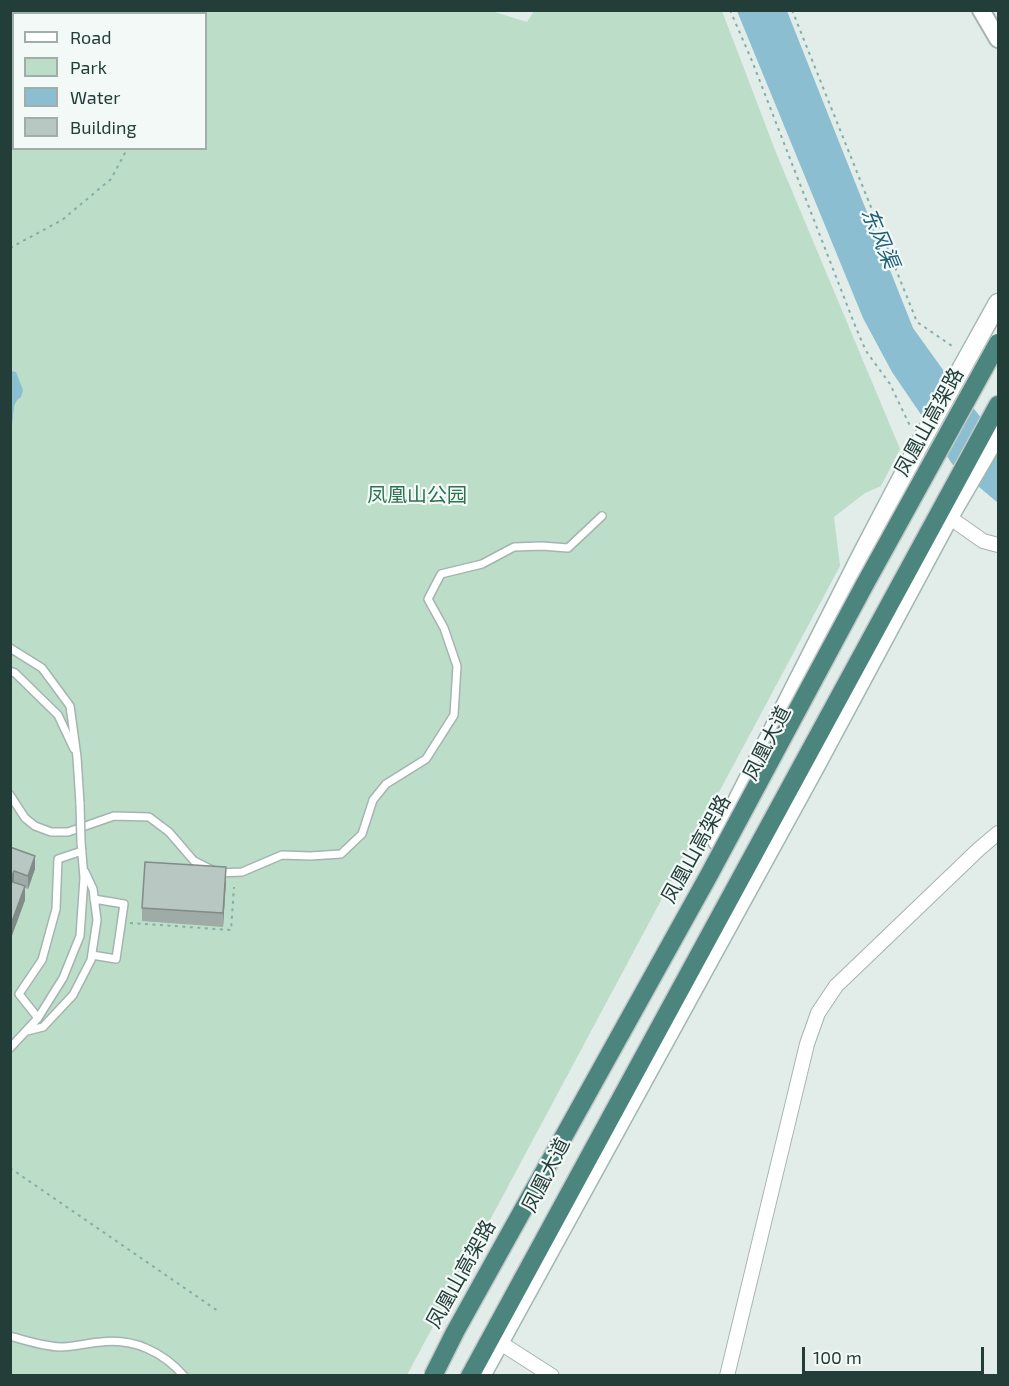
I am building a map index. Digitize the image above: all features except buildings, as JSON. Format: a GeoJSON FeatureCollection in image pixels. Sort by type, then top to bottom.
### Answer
{"type":"FeatureCollection","features":[{"type":"Feature","properties":{"kind":"highway","name":"凤凰山高架路"},"geometry":{"type":"LineString","coordinates":[[432,1376],[999,343]]}},
{"type":"Feature","properties":{"kind":"highway"},"geometry":{"type":"LineString","coordinates":[[470,1376],[999,405]]}},
{"type":"Feature","properties":{"kind":"main road","name":"凤凰大道"},"geometry":{"type":"LineString","coordinates":[[440,1376],[496,1273],[861,556],[999,303]]}},
{"type":"Feature","properties":{"kind":"main road","name":"凤凰大道"},"geometry":{"type":"LineString","coordinates":[[481,1376],[949,517],[998,433]]}},
{"type":"Feature","properties":{"kind":"street"},"geometry":{"type":"LineString","coordinates":[[981,10],[999,39]]}},
{"type":"Feature","properties":{"kind":"street"},"geometry":{"type":"LineString","coordinates":[[949,517],[983,541],[999,545]]}},
{"type":"Feature","properties":{"kind":"street"},"geometry":{"type":"LineString","coordinates":[[727,1376],[807,1044],[818,1013],[836,986],[979,849],[999,833]]}},
{"type":"Feature","properties":{"kind":"street"},"geometry":{"type":"LineString","coordinates":[[499,1342],[552,1376]]}},
{"type":"Feature","properties":{"kind":"lane"},"geometry":{"type":"LineString","coordinates":[[10,795],[25,818],[35,826],[51,832],[68,831],[114,816],[149,817],[169,832],[194,861],[218,873],[242,872],[282,855],[341,854],[362,834],[373,800],[386,784],[426,759],[454,715],[457,666],[444,628],[428,599],[441,574],[482,564],[514,547],[568,548],[602,516]]}},
{"type":"Feature","properties":{"kind":"lane"},"geometry":{"type":"LineString","coordinates":[[10,648],[42,668],[70,706],[77,757],[84,878],[80,936],[63,978],[38,1018],[10,1048]]}},
{"type":"Feature","properties":{"kind":"lane"},"geometry":{"type":"LineString","coordinates":[[10,671],[15,673],[58,716],[77,757]]}},
{"type":"Feature","properties":{"kind":"lane"},"geometry":{"type":"LineString","coordinates":[[38,1018],[19,994],[42,960],[56,909],[58,859],[82,851]]}},
{"type":"Feature","properties":{"kind":"lane"},"geometry":{"type":"LineString","coordinates":[[26,1032],[43,1026],[73,995],[91,960],[97,920],[93,889],[83,867]]}},
{"type":"Feature","properties":{"kind":"lane"},"geometry":{"type":"LineString","coordinates":[[92,955],[116,959],[124,904],[94,899]]}},
{"type":"Feature","properties":{"kind":"lane"},"geometry":{"type":"LineString","coordinates":[[10,1335],[41,1345],[59,1347],[109,1342],[146,1348],[173,1363],[184,1376]]}},
{"type":"Feature","properties":{"kind":"path"},"geometry":{"type":"LineString","coordinates":[[730,10],[866,351],[890,384],[922,441]]}},
{"type":"Feature","properties":{"kind":"path"},"geometry":{"type":"LineString","coordinates":[[792,10],[917,322],[969,357]]}},
{"type":"Feature","properties":{"kind":"path"},"geometry":{"type":"LineString","coordinates":[[10,248],[62,220],[111,179],[126,150]]}},
{"type":"Feature","properties":{"kind":"path"},"geometry":{"type":"LineString","coordinates":[[121,923],[231,930],[234,887]]}},
{"type":"Feature","properties":{"kind":"path"},"geometry":{"type":"LineString","coordinates":[[10,1168],[218,1311]]}},
{"type":"Feature","properties":{"kind":"green space","name":"凤凰山公园"},"geometry":{"type":"Polygon","coordinates":[[[488,10],[527,22],[534,11],[722,11],[777,155],[900,449],[881,486],[865,493],[834,517],[840,566],[407,1375],[11,1375],[10,11],[488,10]]]}},
{"type":"Feature","properties":{"kind":"water"},"geometry":{"type":"Polygon","coordinates":[[[737,11],[787,11],[913,328],[998,439],[998,503],[952,464],[892,372],[863,318],[737,11]]]}},
{"type":"Feature","properties":{"kind":"water"},"geometry":{"type":"Polygon","coordinates":[[[11,371],[16,372],[23,390],[14,406],[11,435],[11,371]]]}},
{"type":"Feature","properties":{"kind":"water label","name":"东风渠"},"geometry":{"type":"Point","coordinates":[880,238]}}]}
